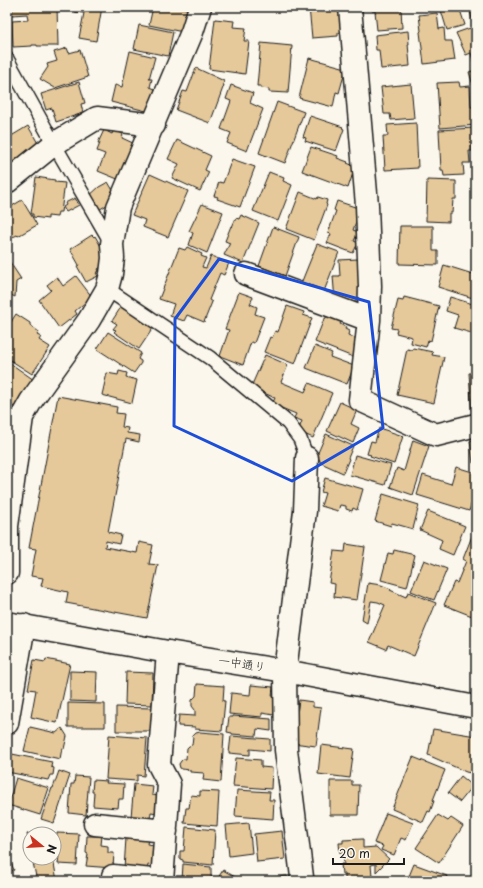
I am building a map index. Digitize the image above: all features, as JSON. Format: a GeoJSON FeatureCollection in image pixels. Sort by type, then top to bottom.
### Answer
{"type":"FeatureCollection","features":[{"type":"Feature","properties":{"kind":"street"},"geometry":{"type":"LineString","coordinates":[[7,572],[7,526],[15,416],[31,401],[89,320],[107,289],[111,274],[113,258],[112,244],[118,207],[154,125],[192,32],[200,7]]}},
{"type":"Feature","properties":{"kind":"street"},"geometry":{"type":"LineString","coordinates":[[350,7],[367,205],[370,286],[369,320],[360,400],[436,434],[476,425]]}},
{"type":"Feature","properties":{"kind":"street"},"geometry":{"type":"LineString","coordinates":[[7,182],[54,144],[97,118],[154,125]]}},
{"type":"Feature","properties":{"kind":"street"},"geometry":{"type":"LineString","coordinates":[[246,274],[369,320]]}},
{"type":"Feature","properties":{"kind":"street"},"geometry":{"type":"LineString","coordinates":[[301,881],[302,877],[286,750],[285,672],[304,511],[307,458]]}},
{"type":"Feature","properties":{"kind":"street"},"geometry":{"type":"LineString","coordinates":[[7,723],[16,624]]}},
{"type":"Feature","properties":{"kind":"street","name":"一中通り"},"geometry":{"type":"LineString","coordinates":[[16,624],[476,707]]}},
{"type":"Feature","properties":{"kind":"street"},"geometry":{"type":"LineString","coordinates":[[113,876],[162,881],[169,784],[159,765],[168,652]]}},
{"type":"Feature","properties":{"kind":"street"},"geometry":{"type":"LineString","coordinates":[[95,824],[166,831]]}},
{"type":"Feature","properties":{"kind":"lane"},"geometry":{"type":"LineString","coordinates":[[7,59],[112,244]]}},
{"type":"Feature","properties":{"kind":"lane"},"geometry":{"type":"LineString","coordinates":[[107,289],[210,358],[288,423],[300,439],[307,458]]}},
{"type":"Feature","properties":{"kind":"highlighted area"},"geometry":{"type":"Polygon","coordinates":[[[219,259],[369,302],[383,428],[292,481],[174,426],[175,319],[219,259]]]}},
{"type":"Feature","properties":{"kind":"building"},"geometry":{"type":"Polygon","coordinates":[[[12,7],[57,7],[58,46],[32,45],[13,47],[12,21],[28,20],[27,14],[12,15],[12,7]]]}},
{"type":"Feature","properties":{"kind":"building"},"geometry":{"type":"Polygon","coordinates":[[[102,7],[96,41],[79,38],[84,13],[75,12],[76,9],[73,8],[102,7]]]}},
{"type":"Feature","properties":{"kind":"building"},"geometry":{"type":"Polygon","coordinates":[[[153,7],[176,7],[188,9],[183,32],[149,25],[153,7]]]}},
{"type":"Feature","properties":{"kind":"building"},"geometry":{"type":"Polygon","coordinates":[[[309,7],[341,7],[344,32],[338,33],[338,36],[312,38],[309,7]]]}},
{"type":"Feature","properties":{"kind":"building"},"geometry":{"type":"Polygon","coordinates":[[[372,7],[401,7],[402,28],[377,30],[375,11],[372,11],[372,7]]]}},
{"type":"Feature","properties":{"kind":"building"},"geometry":{"type":"Polygon","coordinates":[[[440,7],[459,7],[465,25],[447,30],[440,7]]]}},
{"type":"Feature","properties":{"kind":"building"},"geometry":{"type":"Polygon","coordinates":[[[469,7],[476,7],[476,22],[473,23],[469,7]]]}},
{"type":"Feature","properties":{"kind":"building"},"geometry":{"type":"Polygon","coordinates":[[[437,13],[439,29],[444,28],[445,41],[452,41],[455,60],[424,64],[419,15],[437,13]]]}},
{"type":"Feature","properties":{"kind":"building"},"geometry":{"type":"Polygon","coordinates":[[[215,19],[234,21],[233,27],[246,28],[244,41],[249,41],[245,74],[209,69],[215,19]]]}},
{"type":"Feature","properties":{"kind":"building"},"geometry":{"type":"Polygon","coordinates":[[[139,25],[173,32],[168,56],[134,49],[139,25]]]}},
{"type":"Feature","properties":{"kind":"building"},"geometry":{"type":"Polygon","coordinates":[[[476,26],[476,63],[474,64],[471,53],[466,55],[456,33],[476,26]]]}},
{"type":"Feature","properties":{"kind":"building"},"geometry":{"type":"Polygon","coordinates":[[[408,31],[410,66],[381,69],[379,50],[376,50],[375,35],[408,31]]]}},
{"type":"Feature","properties":{"kind":"building"},"geometry":{"type":"Polygon","coordinates":[[[261,43],[292,46],[288,93],[269,92],[269,89],[257,86],[261,43]]]}},
{"type":"Feature","properties":{"kind":"building"},"geometry":{"type":"Polygon","coordinates":[[[67,48],[69,53],[80,50],[88,77],[55,88],[40,79],[48,67],[47,64],[57,61],[54,52],[67,48]]]}},
{"type":"Feature","properties":{"kind":"building"},"geometry":{"type":"Polygon","coordinates":[[[130,51],[155,57],[149,79],[152,79],[150,87],[155,89],[150,112],[111,102],[115,85],[122,87],[130,51]]]}},
{"type":"Feature","properties":{"kind":"building"},"geometry":{"type":"Polygon","coordinates":[[[309,58],[346,68],[339,93],[336,92],[333,107],[299,98],[309,58]]]}},
{"type":"Feature","properties":{"kind":"building"},"geometry":{"type":"Polygon","coordinates":[[[196,68],[224,81],[224,85],[210,123],[176,110],[183,91],[187,92],[196,68]]]}},
{"type":"Feature","properties":{"kind":"building"},"geometry":{"type":"Polygon","coordinates":[[[476,70],[476,95],[469,72],[476,70]]]}},
{"type":"Feature","properties":{"kind":"building"},"geometry":{"type":"Polygon","coordinates":[[[79,82],[85,103],[81,104],[83,113],[56,122],[52,108],[46,110],[41,94],[79,82]]]}},
{"type":"Feature","properties":{"kind":"building"},"geometry":{"type":"Polygon","coordinates":[[[459,82],[460,87],[470,86],[471,107],[474,107],[476,125],[440,128],[437,83],[459,82]]]}},
{"type":"Feature","properties":{"kind":"building"},"geometry":{"type":"Polygon","coordinates":[[[411,84],[414,118],[391,120],[390,114],[384,114],[381,87],[411,84]]]}},
{"type":"Feature","properties":{"kind":"building"},"geometry":{"type":"Polygon","coordinates":[[[231,85],[253,93],[250,103],[263,109],[247,151],[227,143],[231,133],[221,129],[231,101],[226,99],[231,85]]]}},
{"type":"Feature","properties":{"kind":"building"},"geometry":{"type":"Polygon","coordinates":[[[277,102],[304,112],[285,163],[259,153],[277,102]]]}},
{"type":"Feature","properties":{"kind":"building"},"geometry":{"type":"Polygon","coordinates":[[[310,116],[343,127],[342,128],[344,129],[336,151],[305,141],[306,138],[303,137],[310,116]]]}},
{"type":"Feature","properties":{"kind":"building"},"geometry":{"type":"Polygon","coordinates":[[[416,123],[418,168],[385,170],[383,136],[388,136],[387,125],[416,123]]]}},
{"type":"Feature","properties":{"kind":"building"},"geometry":{"type":"Polygon","coordinates":[[[28,126],[39,145],[12,163],[7,155],[8,138],[28,126]]]}},
{"type":"Feature","properties":{"kind":"building"},"geometry":{"type":"Polygon","coordinates":[[[474,128],[475,146],[472,146],[472,151],[469,151],[470,163],[463,163],[464,175],[444,176],[443,170],[441,170],[439,130],[474,128]]]}},
{"type":"Feature","properties":{"kind":"building"},"geometry":{"type":"Polygon","coordinates":[[[104,130],[112,134],[114,130],[123,134],[122,138],[135,144],[120,180],[98,171],[105,154],[97,151],[100,143],[98,143],[104,130]]]}},
{"type":"Feature","properties":{"kind":"building"},"geometry":{"type":"Polygon","coordinates":[[[177,140],[211,156],[205,170],[209,172],[200,191],[172,178],[179,164],[168,159],[177,140]]]}},
{"type":"Feature","properties":{"kind":"building"},"geometry":{"type":"Polygon","coordinates":[[[311,147],[338,156],[337,158],[354,166],[348,188],[302,171],[311,147]]]}},
{"type":"Feature","properties":{"kind":"building"},"geometry":{"type":"Polygon","coordinates":[[[232,159],[255,167],[240,207],[217,199],[218,197],[214,196],[219,182],[223,183],[232,159]]]}},
{"type":"Feature","properties":{"kind":"building"},"geometry":{"type":"Polygon","coordinates":[[[269,172],[284,178],[283,181],[292,185],[278,221],[253,211],[269,172]]]}},
{"type":"Feature","properties":{"kind":"building"},"geometry":{"type":"Polygon","coordinates":[[[150,174],[188,191],[168,237],[143,227],[145,220],[132,215],[150,174]]]}},
{"type":"Feature","properties":{"kind":"building"},"geometry":{"type":"Polygon","coordinates":[[[36,177],[65,183],[61,212],[58,212],[57,217],[48,216],[48,219],[33,217],[33,214],[31,214],[36,177]]]}},
{"type":"Feature","properties":{"kind":"building"},"geometry":{"type":"Polygon","coordinates":[[[427,180],[456,181],[456,199],[453,199],[452,213],[449,213],[449,222],[426,221],[427,180]]]}},
{"type":"Feature","properties":{"kind":"building"},"geometry":{"type":"Polygon","coordinates":[[[108,182],[114,192],[110,203],[97,211],[88,197],[99,187],[108,182]]]}},
{"type":"Feature","properties":{"kind":"building"},"geometry":{"type":"Polygon","coordinates":[[[300,192],[317,199],[318,197],[327,200],[327,205],[314,240],[286,229],[300,192]]]}},
{"type":"Feature","properties":{"kind":"building"},"geometry":{"type":"Polygon","coordinates":[[[75,198],[79,205],[66,212],[63,207],[66,205],[65,203],[75,198]]]}},
{"type":"Feature","properties":{"kind":"building"},"geometry":{"type":"Polygon","coordinates":[[[22,200],[37,225],[18,236],[17,235],[7,240],[7,209],[22,200]]]}},
{"type":"Feature","properties":{"kind":"building"},"geometry":{"type":"Polygon","coordinates":[[[337,201],[358,208],[358,216],[353,230],[358,232],[354,241],[358,243],[353,253],[327,243],[331,234],[328,233],[336,211],[334,210],[337,201]]]}},
{"type":"Feature","properties":{"kind":"building"},"geometry":{"type":"Polygon","coordinates":[[[202,204],[223,212],[207,253],[189,245],[193,233],[189,231],[202,204]]]}},
{"type":"Feature","properties":{"kind":"building"},"geometry":{"type":"Polygon","coordinates":[[[241,215],[259,223],[243,263],[224,255],[230,243],[225,241],[231,226],[232,227],[236,218],[239,219],[241,215]]]}},
{"type":"Feature","properties":{"kind":"building"},"geometry":{"type":"Polygon","coordinates":[[[400,226],[433,226],[433,251],[438,251],[438,265],[399,264],[400,226]]]}},
{"type":"Feature","properties":{"kind":"building"},"geometry":{"type":"Polygon","coordinates":[[[273,227],[299,237],[285,276],[259,266],[273,227]]]}},
{"type":"Feature","properties":{"kind":"building"},"geometry":{"type":"Polygon","coordinates":[[[92,235],[94,237],[95,236],[106,259],[104,265],[98,269],[99,271],[96,273],[98,276],[86,282],[70,249],[92,235]]]}},
{"type":"Feature","properties":{"kind":"building"},"geometry":{"type":"Polygon","coordinates":[[[317,244],[339,252],[323,294],[300,286],[317,244]]]}},
{"type":"Feature","properties":{"kind":"building"},"geometry":{"type":"Polygon","coordinates":[[[187,247],[202,254],[201,256],[206,258],[202,267],[206,268],[211,256],[229,263],[224,275],[220,273],[209,300],[212,302],[204,322],[187,315],[184,321],[170,316],[174,304],[159,299],[179,248],[185,250],[187,247]]]}},
{"type":"Feature","properties":{"kind":"building"},"geometry":{"type":"Polygon","coordinates":[[[7,258],[21,279],[16,282],[15,297],[7,293],[7,258]]]}},
{"type":"Feature","properties":{"kind":"building"},"geometry":{"type":"Polygon","coordinates":[[[358,259],[360,297],[356,298],[356,310],[335,301],[333,276],[340,276],[339,260],[358,259]]]}},
{"type":"Feature","properties":{"kind":"building"},"geometry":{"type":"Polygon","coordinates":[[[444,265],[476,275],[476,299],[438,287],[444,265]]]}},
{"type":"Feature","properties":{"kind":"building"},"geometry":{"type":"Polygon","coordinates":[[[76,276],[92,297],[75,311],[77,314],[59,328],[39,300],[51,290],[47,285],[57,277],[63,286],[76,276]]]}},
{"type":"Feature","properties":{"kind":"building"},"geometry":{"type":"Polygon","coordinates":[[[239,292],[253,297],[250,304],[257,307],[255,314],[264,317],[254,343],[251,342],[243,365],[220,356],[229,330],[225,329],[239,292]]]}},
{"type":"Feature","properties":{"kind":"building"},"geometry":{"type":"Polygon","coordinates":[[[404,297],[439,306],[431,341],[428,340],[426,347],[411,343],[412,337],[396,333],[397,329],[391,328],[398,300],[403,301],[404,297]]]}},
{"type":"Feature","properties":{"kind":"building"},"geometry":{"type":"Polygon","coordinates":[[[450,297],[476,305],[475,334],[454,328],[458,315],[446,311],[450,297]]]}},
{"type":"Feature","properties":{"kind":"building"},"geometry":{"type":"Polygon","coordinates":[[[287,306],[304,312],[303,315],[312,318],[295,364],[264,352],[270,337],[272,338],[275,331],[278,332],[287,306]]]}},
{"type":"Feature","properties":{"kind":"building"},"geometry":{"type":"Polygon","coordinates":[[[121,307],[153,328],[139,349],[114,332],[116,330],[113,329],[117,324],[112,321],[121,307]]]}},
{"type":"Feature","properties":{"kind":"building"},"geometry":{"type":"Polygon","coordinates":[[[16,314],[30,323],[30,325],[39,332],[37,335],[41,337],[39,340],[50,347],[32,374],[7,358],[7,328],[16,314]]]}},
{"type":"Feature","properties":{"kind":"building"},"geometry":{"type":"Polygon","coordinates":[[[327,316],[341,322],[340,324],[346,327],[345,329],[349,331],[348,335],[357,339],[355,345],[357,346],[353,357],[315,342],[324,319],[327,316]]]}},
{"type":"Feature","properties":{"kind":"building"},"geometry":{"type":"Polygon","coordinates":[[[108,332],[141,353],[138,359],[141,363],[134,373],[97,349],[108,332]]]}},
{"type":"Feature","properties":{"kind":"building"},"geometry":{"type":"Polygon","coordinates":[[[315,346],[332,353],[330,357],[354,366],[347,384],[306,368],[315,346]]]}},
{"type":"Feature","properties":{"kind":"building"},"geometry":{"type":"Polygon","coordinates":[[[413,348],[433,352],[432,355],[444,357],[434,403],[397,395],[407,349],[412,350],[413,348]]]}},
{"type":"Feature","properties":{"kind":"building"},"geometry":{"type":"Polygon","coordinates":[[[265,355],[288,365],[281,382],[305,392],[309,383],[332,393],[313,438],[298,431],[302,421],[294,418],[296,414],[272,404],[275,398],[251,387],[265,355]]]}},
{"type":"Feature","properties":{"kind":"building"},"geometry":{"type":"Polygon","coordinates":[[[7,361],[34,380],[14,407],[7,402],[7,361]]]}},
{"type":"Feature","properties":{"kind":"building"},"geometry":{"type":"Polygon","coordinates":[[[119,371],[127,373],[126,377],[137,380],[132,403],[102,395],[107,373],[118,375],[119,371]]]}},
{"type":"Feature","properties":{"kind":"building"},"geometry":{"type":"Polygon","coordinates":[[[469,373],[476,373],[476,415],[472,415],[469,373]]]}},
{"type":"Feature","properties":{"kind":"building"},"geometry":{"type":"Polygon","coordinates":[[[58,396],[117,407],[116,413],[124,414],[122,427],[128,428],[127,433],[140,435],[139,442],[126,439],[108,532],[121,535],[119,544],[106,541],[105,547],[137,553],[139,542],[153,545],[149,564],[158,565],[147,618],[66,603],[68,592],[41,586],[43,578],[31,576],[36,549],[29,548],[58,396]]]}},
{"type":"Feature","properties":{"kind":"building"},"geometry":{"type":"Polygon","coordinates":[[[340,402],[357,410],[351,424],[359,428],[353,443],[327,431],[340,402]]]}},
{"type":"Feature","properties":{"kind":"building"},"geometry":{"type":"Polygon","coordinates":[[[379,428],[403,436],[394,464],[367,454],[371,441],[375,442],[379,428]]]}},
{"type":"Feature","properties":{"kind":"building"},"geometry":{"type":"Polygon","coordinates":[[[473,432],[476,432],[476,463],[473,463],[470,441],[474,440],[473,432]]]}},
{"type":"Feature","properties":{"kind":"building"},"geometry":{"type":"Polygon","coordinates":[[[326,434],[353,446],[343,473],[321,463],[317,455],[326,434]]]}},
{"type":"Feature","properties":{"kind":"building"},"geometry":{"type":"Polygon","coordinates":[[[413,440],[429,446],[413,495],[390,487],[397,468],[404,471],[413,440]]]}},
{"type":"Feature","properties":{"kind":"building"},"geometry":{"type":"Polygon","coordinates":[[[355,455],[391,465],[385,485],[350,475],[355,455]]]}},
{"type":"Feature","properties":{"kind":"building"},"geometry":{"type":"Polygon","coordinates":[[[456,467],[476,473],[476,490],[469,511],[417,495],[423,475],[451,484],[456,467]]]}},
{"type":"Feature","properties":{"kind":"building"},"geometry":{"type":"Polygon","coordinates":[[[325,478],[363,489],[357,510],[353,508],[352,511],[346,509],[346,506],[340,505],[338,511],[321,506],[325,493],[321,492],[325,478]]]}},
{"type":"Feature","properties":{"kind":"building"},"geometry":{"type":"Polygon","coordinates":[[[383,494],[419,505],[413,529],[392,523],[391,526],[375,521],[383,494]]]}},
{"type":"Feature","properties":{"kind":"building"},"geometry":{"type":"Polygon","coordinates":[[[428,511],[465,526],[453,555],[439,549],[442,540],[420,530],[428,511]]]}},
{"type":"Feature","properties":{"kind":"building"},"geometry":{"type":"Polygon","coordinates":[[[472,536],[476,537],[476,606],[472,616],[444,605],[454,582],[457,583],[466,561],[463,559],[472,536]]]}},
{"type":"Feature","properties":{"kind":"building"},"geometry":{"type":"Polygon","coordinates":[[[346,544],[365,547],[357,600],[334,597],[335,584],[329,583],[334,551],[345,552],[346,544]]]}},
{"type":"Feature","properties":{"kind":"building"},"geometry":{"type":"Polygon","coordinates":[[[394,550],[415,555],[407,587],[381,580],[388,553],[393,554],[394,550]]]}},
{"type":"Feature","properties":{"kind":"building"},"geometry":{"type":"Polygon","coordinates":[[[424,560],[447,569],[434,600],[411,591],[424,560]]]}},
{"type":"Feature","properties":{"kind":"building"},"geometry":{"type":"Polygon","coordinates":[[[368,583],[381,585],[406,597],[408,592],[436,603],[414,656],[388,645],[386,649],[369,642],[385,605],[371,601],[367,623],[362,620],[368,583]]]}},
{"type":"Feature","properties":{"kind":"building"},"geometry":{"type":"Polygon","coordinates":[[[46,659],[70,664],[57,723],[31,717],[36,690],[28,689],[34,660],[45,662],[46,659]]]}},
{"type":"Feature","properties":{"kind":"building"},"geometry":{"type":"Polygon","coordinates":[[[70,671],[97,672],[96,702],[70,701],[70,671]]]}},
{"type":"Feature","properties":{"kind":"building"},"geometry":{"type":"Polygon","coordinates":[[[126,672],[153,673],[152,705],[125,704],[126,672]]]}},
{"type":"Feature","properties":{"kind":"building"},"geometry":{"type":"Polygon","coordinates":[[[197,684],[224,686],[223,701],[225,701],[222,731],[178,726],[179,715],[195,716],[192,700],[196,696],[197,684]]]}},
{"type":"Feature","properties":{"kind":"building"},"geometry":{"type":"Polygon","coordinates":[[[251,685],[273,687],[272,696],[275,696],[274,715],[262,713],[262,717],[229,714],[231,693],[250,695],[251,685]]]}},
{"type":"Feature","properties":{"kind":"building"},"geometry":{"type":"Polygon","coordinates":[[[299,700],[313,702],[313,707],[321,708],[316,746],[293,743],[299,700]]]}},
{"type":"Feature","properties":{"kind":"building"},"geometry":{"type":"Polygon","coordinates":[[[68,703],[105,704],[105,727],[68,727],[68,703]]]}},
{"type":"Feature","properties":{"kind":"building"},"geometry":{"type":"Polygon","coordinates":[[[116,707],[152,708],[152,731],[116,731],[116,707]]]}},
{"type":"Feature","properties":{"kind":"building"},"geometry":{"type":"Polygon","coordinates":[[[229,717],[271,719],[271,731],[257,729],[256,736],[232,734],[227,732],[229,717]]]}},
{"type":"Feature","properties":{"kind":"building"},"geometry":{"type":"Polygon","coordinates":[[[30,727],[56,733],[62,728],[67,736],[64,749],[62,748],[60,759],[24,751],[30,727]]]}},
{"type":"Feature","properties":{"kind":"building"},"geometry":{"type":"Polygon","coordinates":[[[433,729],[476,736],[475,774],[466,772],[428,755],[433,729]]]}},
{"type":"Feature","properties":{"kind":"building"},"geometry":{"type":"Polygon","coordinates":[[[200,732],[224,734],[221,782],[203,780],[204,773],[190,772],[190,770],[180,768],[179,764],[181,761],[186,759],[187,748],[192,745],[193,736],[200,732]]]}},
{"type":"Feature","properties":{"kind":"building"},"geometry":{"type":"Polygon","coordinates":[[[109,735],[147,738],[144,776],[137,775],[137,781],[106,779],[109,735]]]}},
{"type":"Feature","properties":{"kind":"building"},"geometry":{"type":"Polygon","coordinates":[[[231,736],[270,739],[270,751],[250,749],[250,755],[229,753],[231,736]]]}},
{"type":"Feature","properties":{"kind":"building"},"geometry":{"type":"Polygon","coordinates":[[[321,745],[354,749],[350,778],[318,774],[321,745]]]}},
{"type":"Feature","properties":{"kind":"building"},"geometry":{"type":"Polygon","coordinates":[[[7,753],[52,762],[51,767],[54,768],[53,775],[50,775],[48,780],[7,772],[7,753]]]}},
{"type":"Feature","properties":{"kind":"building"},"geometry":{"type":"Polygon","coordinates":[[[413,757],[445,770],[433,800],[434,801],[430,812],[428,811],[423,822],[392,809],[413,757]]]}},
{"type":"Feature","properties":{"kind":"building"},"geometry":{"type":"Polygon","coordinates":[[[236,758],[261,760],[261,767],[272,768],[271,789],[233,786],[236,758]]]}},
{"type":"Feature","properties":{"kind":"building"},"geometry":{"type":"Polygon","coordinates":[[[59,771],[70,775],[54,823],[41,819],[59,771]]]}},
{"type":"Feature","properties":{"kind":"building"},"geometry":{"type":"Polygon","coordinates":[[[75,776],[89,777],[86,815],[69,813],[71,784],[74,784],[75,776]]]}},
{"type":"Feature","properties":{"kind":"building"},"geometry":{"type":"Polygon","coordinates":[[[461,776],[473,786],[460,802],[448,793],[461,776]]]}},
{"type":"Feature","properties":{"kind":"building"},"geometry":{"type":"Polygon","coordinates":[[[16,778],[49,788],[40,815],[8,805],[16,778]]]}},
{"type":"Feature","properties":{"kind":"building"},"geometry":{"type":"Polygon","coordinates":[[[93,780],[107,781],[106,783],[124,784],[123,799],[119,799],[118,808],[93,806],[93,780]]]}},
{"type":"Feature","properties":{"kind":"building"},"geometry":{"type":"Polygon","coordinates":[[[330,781],[352,781],[352,785],[359,785],[358,815],[330,815],[330,781]]]}},
{"type":"Feature","properties":{"kind":"building"},"geometry":{"type":"Polygon","coordinates":[[[134,784],[153,786],[152,795],[159,796],[157,813],[151,812],[150,819],[131,817],[134,784]]]}},
{"type":"Feature","properties":{"kind":"building"},"geometry":{"type":"Polygon","coordinates":[[[237,790],[270,792],[269,800],[274,800],[273,819],[235,816],[237,790]]]}},
{"type":"Feature","properties":{"kind":"building"},"geometry":{"type":"Polygon","coordinates":[[[200,791],[219,792],[217,826],[184,823],[186,808],[189,808],[191,795],[200,796],[200,791]]]}},
{"type":"Feature","properties":{"kind":"building"},"geometry":{"type":"Polygon","coordinates":[[[386,813],[413,823],[406,840],[401,838],[394,855],[381,850],[383,846],[374,843],[386,813]]]}},
{"type":"Feature","properties":{"kind":"building"},"geometry":{"type":"Polygon","coordinates":[[[438,815],[448,821],[451,818],[463,826],[439,863],[416,848],[438,815]]]}},
{"type":"Feature","properties":{"kind":"building"},"geometry":{"type":"Polygon","coordinates":[[[249,823],[252,853],[229,856],[226,825],[249,823]]]}},
{"type":"Feature","properties":{"kind":"building"},"geometry":{"type":"Polygon","coordinates":[[[186,827],[215,830],[213,865],[183,862],[183,860],[180,859],[180,851],[184,851],[186,827]]]}},
{"type":"Feature","properties":{"kind":"building"},"geometry":{"type":"Polygon","coordinates":[[[282,831],[285,859],[257,862],[254,834],[282,831]]]}},
{"type":"Feature","properties":{"kind":"building"},"geometry":{"type":"Polygon","coordinates":[[[62,833],[79,834],[77,865],[62,864],[62,833]]]}},
{"type":"Feature","properties":{"kind":"building"},"geometry":{"type":"Polygon","coordinates":[[[87,836],[102,836],[101,845],[108,846],[108,853],[114,853],[113,868],[86,866],[88,854],[86,853],[87,836]]]}},
{"type":"Feature","properties":{"kind":"building"},"geometry":{"type":"Polygon","coordinates":[[[126,838],[148,839],[147,844],[154,845],[152,866],[148,865],[147,870],[124,869],[126,838]]]}},
{"type":"Feature","properties":{"kind":"building"},"geometry":{"type":"Polygon","coordinates":[[[363,839],[363,848],[376,847],[389,859],[376,872],[376,864],[371,865],[372,877],[345,879],[345,874],[342,874],[341,864],[344,864],[343,853],[340,853],[339,843],[343,843],[343,840],[363,839]]]}},
{"type":"Feature","properties":{"kind":"building"},"geometry":{"type":"Polygon","coordinates":[[[7,853],[14,870],[7,873],[7,853]]]}},
{"type":"Feature","properties":{"kind":"building"},"geometry":{"type":"Polygon","coordinates":[[[183,864],[211,867],[212,881],[182,881],[183,864]]]}},
{"type":"Feature","properties":{"kind":"building"},"geometry":{"type":"Polygon","coordinates":[[[414,864],[447,876],[445,881],[407,881],[414,864]]]}},
{"type":"Feature","properties":{"kind":"building"},"geometry":{"type":"Polygon","coordinates":[[[34,866],[54,866],[57,881],[37,881],[34,866]]]}},
{"type":"Feature","properties":{"kind":"building"},"geometry":{"type":"Polygon","coordinates":[[[223,870],[242,881],[216,881],[223,870]]]}},
{"type":"Feature","properties":{"kind":"building"},"geometry":{"type":"Polygon","coordinates":[[[287,876],[288,881],[261,881],[261,879],[287,876]]]}}]}
